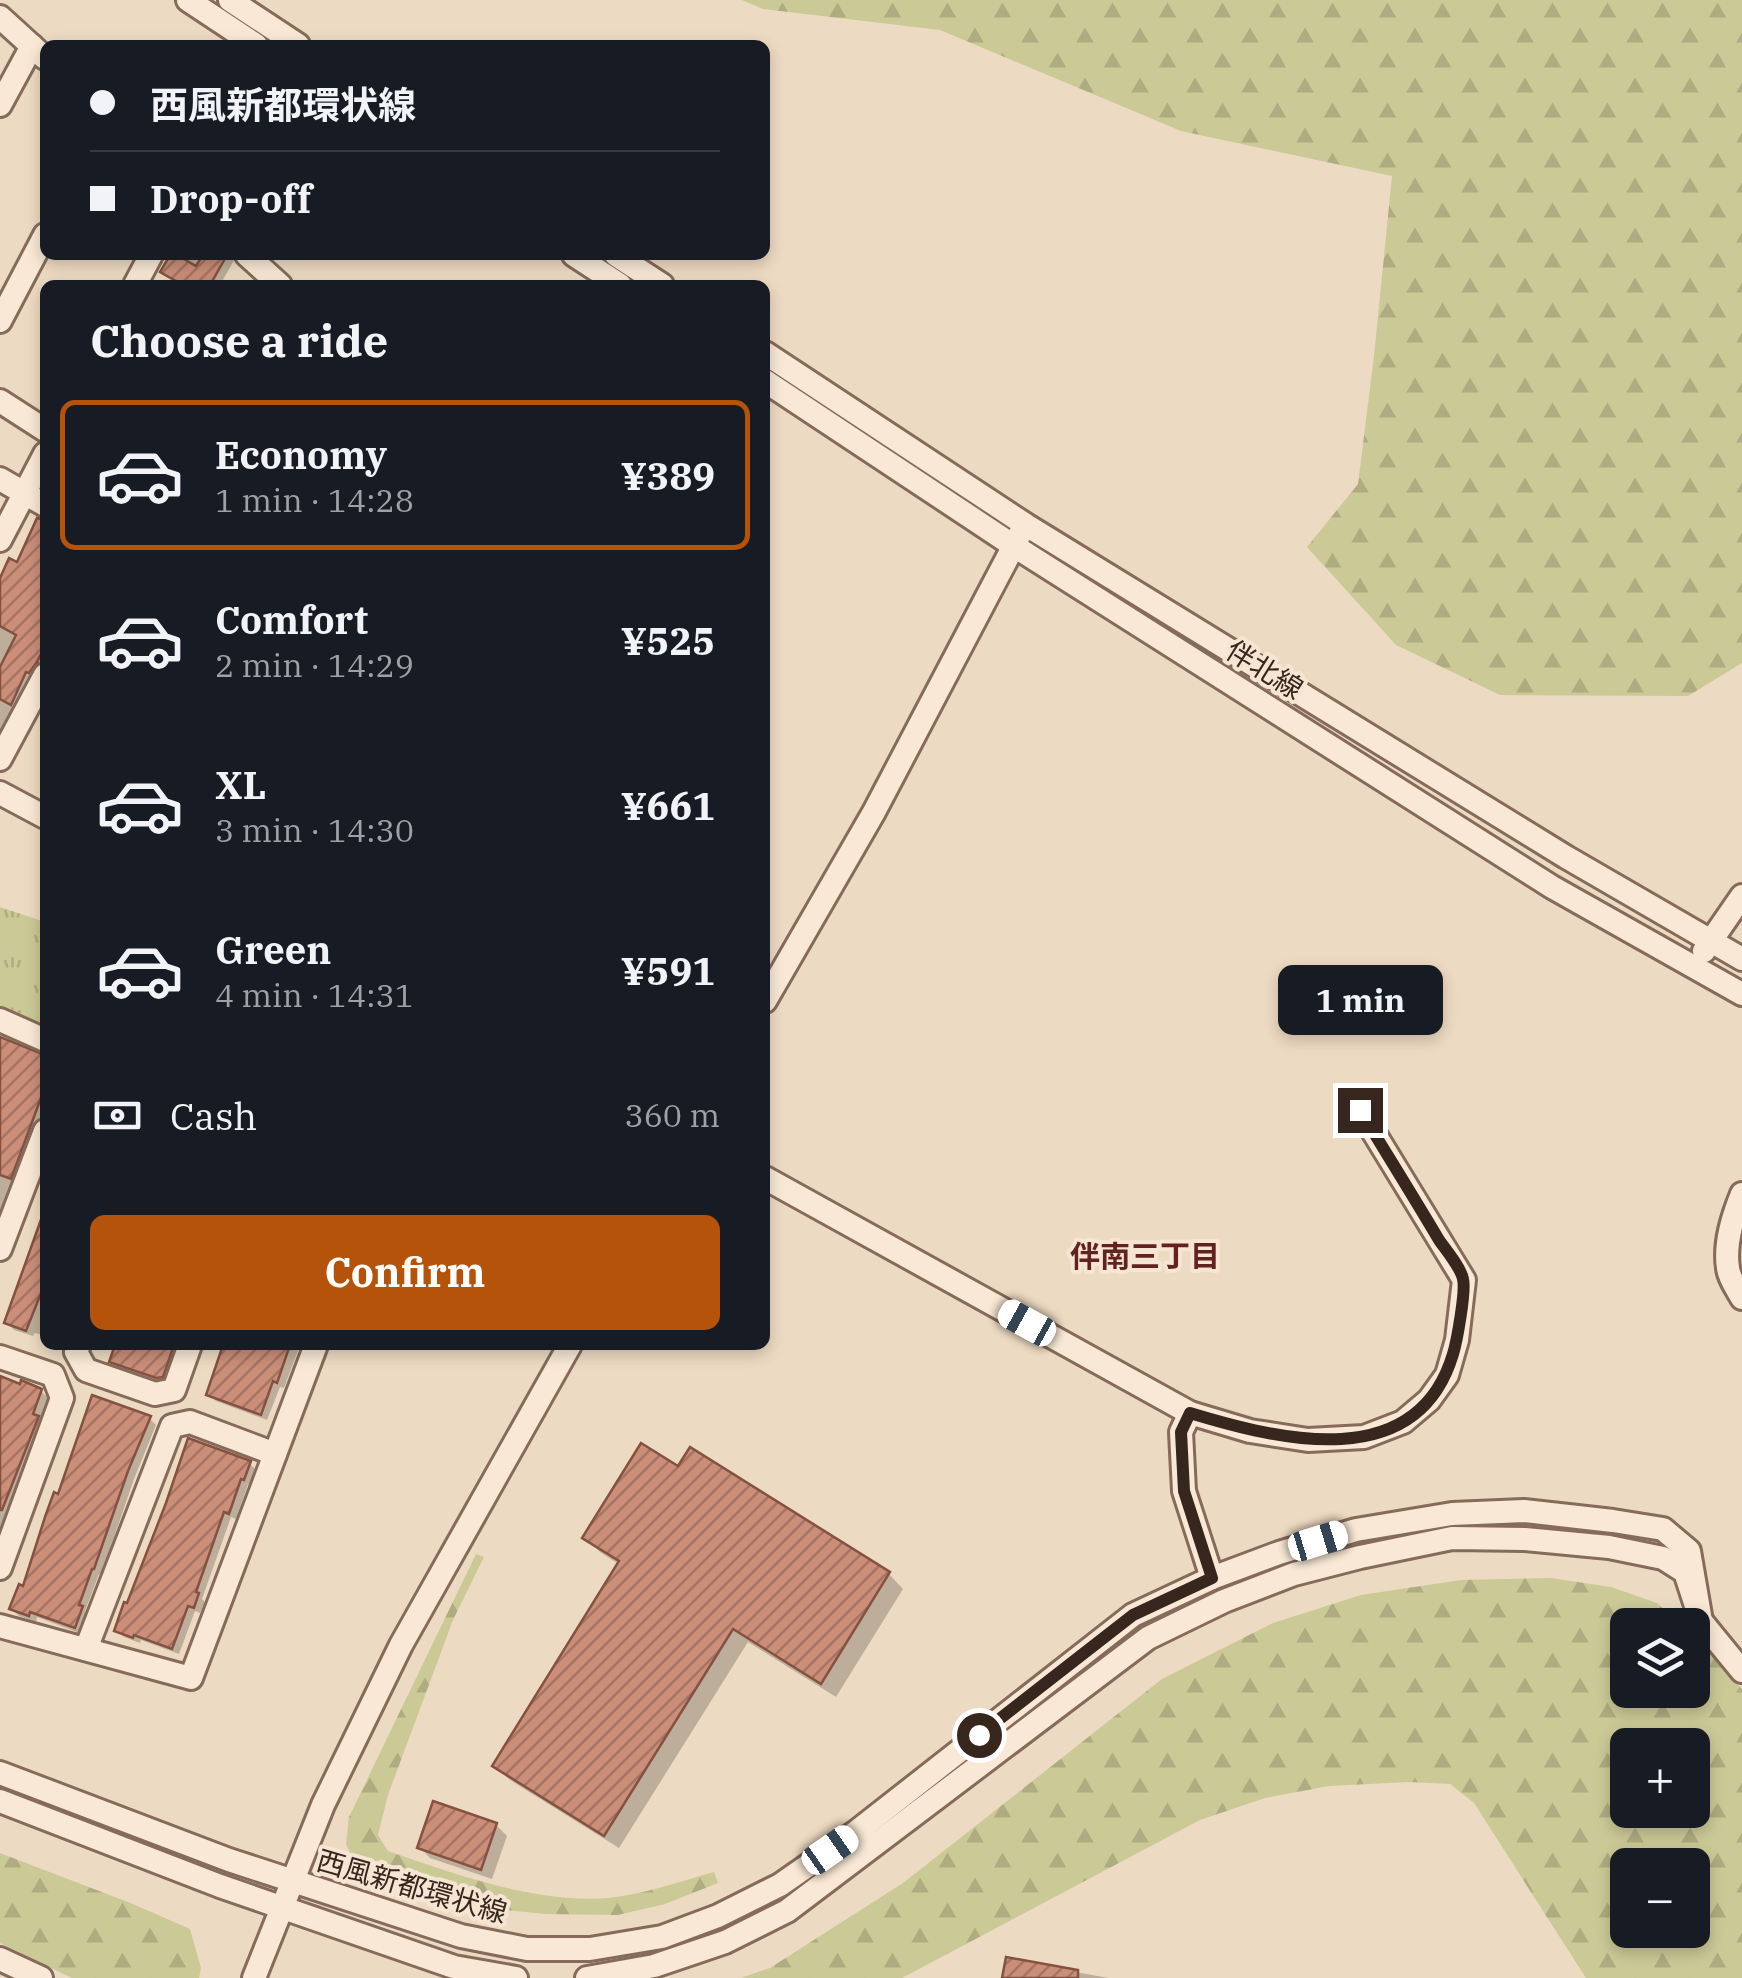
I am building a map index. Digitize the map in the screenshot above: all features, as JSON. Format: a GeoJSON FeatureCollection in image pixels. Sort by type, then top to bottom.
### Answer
{"type":"FeatureCollection","features":[{"type":"Feature","properties":{"kind":"street"},"geometry":{"type":"LineString","coordinates":[[188,0],[248,40]]}},
{"type":"Feature","properties":{"kind":"street"},"geometry":{"type":"LineString","coordinates":[[230,0],[290,40]]}},
{"type":"Feature","properties":{"kind":"street"},"geometry":{"type":"LineString","coordinates":[[0,17],[39,52],[0,105]]}},
{"type":"Feature","properties":{"kind":"street"},"geometry":{"type":"LineString","coordinates":[[0,321],[40,245]]}},
{"type":"Feature","properties":{"kind":"street"},"geometry":{"type":"LineString","coordinates":[[582,260],[612,280]]}},
{"type":"Feature","properties":{"kind":"street"},"geometry":{"type":"LineString","coordinates":[[624,260],[654,280]]}},
{"type":"Feature","properties":{"kind":"street","name":"伴北線"},"geometry":{"type":"LineString","coordinates":[[770,357],[1020,535],[1552,887],[1742,994]]}},
{"type":"Feature","properties":{"kind":"street","name":"伴北線"},"geometry":{"type":"LineString","coordinates":[[770,384],[1742,959]]}},
{"type":"Feature","properties":{"kind":"street"},"geometry":{"type":"LineString","coordinates":[[0,401],[40,427]]}},
{"type":"Feature","properties":{"kind":"street"},"geometry":{"type":"LineString","coordinates":[[0,540],[40,464]]}},
{"type":"Feature","properties":{"kind":"street"},"geometry":{"type":"LineString","coordinates":[[0,479],[40,503]]}},
{"type":"Feature","properties":{"kind":"street"},"geometry":{"type":"LineString","coordinates":[[770,992],[874,812],[1020,535]]}},
{"type":"Feature","properties":{"kind":"street"},"geometry":{"type":"LineString","coordinates":[[0,759],[40,684]]}},
{"type":"Feature","properties":{"kind":"street"},"geometry":{"type":"LineString","coordinates":[[0,793],[40,814]]}},
{"type":"Feature","properties":{"kind":"street"},"geometry":{"type":"LineString","coordinates":[[1694,966],[1742,896]]}},
{"type":"Feature","properties":{"kind":"street"},"geometry":{"type":"LineString","coordinates":[[0,1020],[40,1038]]}},
{"type":"Feature","properties":{"kind":"street"},"geometry":{"type":"LineString","coordinates":[[770,1181],[1190,1413],[1250,1431],[1308,1440],[1364,1437],[1403,1422],[1429,1400],[1447,1375],[1457,1340],[1464,1280],[1360,1110]]}},
{"type":"Feature","properties":{"kind":"street"},"geometry":{"type":"LineString","coordinates":[[0,1250],[40,1144]]}},
{"type":"Feature","properties":{"kind":"street"},"geometry":{"type":"LineString","coordinates":[[1742,1194],[1728,1246],[1728,1271],[1742,1298]]}},
{"type":"Feature","properties":{"kind":"street"},"geometry":{"type":"LineString","coordinates":[[77,1350],[86,1370],[155,1394],[174,1390],[188,1350]]}},
{"type":"Feature","properties":{"kind":"street"},"geometry":{"type":"LineString","coordinates":[[0,1626],[191,1678],[314,1350]]}},
{"type":"Feature","properties":{"kind":"street"},"geometry":{"type":"LineString","coordinates":[[254,1978],[323,1805],[401,1646],[567,1350]]}},
{"type":"Feature","properties":{"kind":"street"},"geometry":{"type":"LineString","coordinates":[[0,1357],[53,1376],[62,1398],[0,1568]]}},
{"type":"Feature","properties":{"kind":"street"},"geometry":{"type":"LineString","coordinates":[[1190,1413],[1181,1432],[1184,1491],[1212,1578]]}},
{"type":"Feature","properties":{"kind":"street"},"geometry":{"type":"LineString","coordinates":[[86,1649],[172,1426],[190,1422],[275,1454]]}},
{"type":"Feature","properties":{"kind":"street","name":"西風新都環状線"},"geometry":{"type":"LineString","coordinates":[[0,1773],[294,1882],[460,1936],[526,1949],[590,1949],[662,1937],[718,1916],[780,1885],[856,1832],[1133,1615],[1212,1578],[1280,1553],[1356,1530],[1452,1514],[1524,1512],[1614,1521],[1663,1529],[1688,1550],[1699,1608]]}},
{"type":"Feature","properties":{"kind":"street"},"geometry":{"type":"LineString","coordinates":[[587,1978],[654,1966],[725,1942],[787,1911],[1148,1638],[1224,1601],[1294,1574],[1452,1538],[1525,1539],[1610,1547],[1663,1558],[1685,1572],[1697,1608]]}},
{"type":"Feature","properties":{"kind":"street"},"geometry":{"type":"LineString","coordinates":[[1710,1632],[1742,1671]]}},
{"type":"Feature","properties":{"kind":"street","name":"西風新都環状線"},"geometry":{"type":"LineString","coordinates":[[0,1801],[220,1886],[454,1967],[516,1978]]}},
{"type":"Feature","properties":{"kind":"street"},"geometry":{"type":"LineString","coordinates":[[0,1959],[41,1978]]}},
{"type":"Feature","properties":{"kind":"green space"},"geometry":{"type":"Polygon","coordinates":[[[742,0],[1742,0],[1742,663],[1688,696],[1500,695],[1396,645],[1307,547],[1358,484],[1392,176],[1181,131],[940,30],[763,9],[742,0]]]}},
{"type":"Feature","properties":{"kind":"green space"},"geometry":{"type":"Polygon","coordinates":[[[0,907],[40,920],[40,1035],[0,1018],[0,907]]]}},
{"type":"Feature","properties":{"kind":"green space"},"geometry":{"type":"Polygon","coordinates":[[[476,1554],[484,1557],[453,1620],[388,1795],[378,1835],[388,1851],[524,1892],[581,1899],[621,1896],[714,1872],[718,1883],[665,1904],[618,1915],[545,1914],[484,1908],[388,1883],[357,1867],[346,1844],[349,1817],[476,1554]]]}},
{"type":"Feature","properties":{"kind":"green space"},"geometry":{"type":"Polygon","coordinates":[[[1551,1578],[1611,1587],[1657,1603],[1662,1608],[1610,1608],[1610,1708],[1710,1708],[1710,1654],[1742,1689],[1742,1978],[1586,1978],[1474,1803],[1450,1784],[1409,1782],[1329,1786],[1265,1798],[1200,1820],[902,1978],[741,1978],[770,1968],[903,1883],[1162,1679],[1273,1623],[1361,1595],[1461,1580],[1551,1578]]]}},
{"type":"Feature","properties":{"kind":"green space"},"geometry":{"type":"Polygon","coordinates":[[[0,1853],[190,1929],[201,1968],[199,1978],[72,1978],[0,1943],[0,1853]]]}},
{"type":"Feature","properties":{"kind":"building"},"geometry":{"type":"Polygon","coordinates":[[[167,260],[186,260],[196,266],[200,260],[224,260],[213,280],[174,280],[160,272],[167,260]]]}},
{"type":"Feature","properties":{"kind":"building"},"geometry":{"type":"Polygon","coordinates":[[[37,518],[40,519],[40,656],[26,672],[11,705],[0,699],[0,667],[16,635],[0,626],[0,578],[9,558],[17,562],[37,518]]]}},
{"type":"Feature","properties":{"kind":"building"},"geometry":{"type":"Polygon","coordinates":[[[0,1037],[40,1053],[40,1101],[11,1179],[0,1175],[0,1037]]]}},
{"type":"Feature","properties":{"kind":"building"},"geometry":{"type":"Polygon","coordinates":[[[40,1222],[40,1296],[26,1331],[4,1323],[40,1222]]]}},
{"type":"Feature","properties":{"kind":"building"},"geometry":{"type":"Polygon","coordinates":[[[113,1350],[172,1350],[163,1377],[109,1362],[113,1350]]]}},
{"type":"Feature","properties":{"kind":"building"},"geometry":{"type":"Polygon","coordinates":[[[221,1350],[288,1350],[261,1415],[206,1395],[221,1350]]]}},
{"type":"Feature","properties":{"kind":"building"},"geometry":{"type":"Polygon","coordinates":[[[0,1376],[42,1389],[33,1414],[39,1416],[2,1510],[0,1510],[0,1376]]]}},
{"type":"Feature","properties":{"kind":"building"},"geometry":{"type":"Polygon","coordinates":[[[92,1395],[151,1416],[79,1605],[83,1606],[75,1628],[9,1609],[19,1584],[23,1586],[92,1395]]]}},
{"type":"Feature","properties":{"kind":"building"},"geometry":{"type":"Polygon","coordinates":[[[188,1438],[251,1461],[229,1514],[224,1512],[194,1608],[188,1606],[172,1649],[114,1631],[188,1438]]]}},
{"type":"Feature","properties":{"kind":"building"},"geometry":{"type":"Polygon","coordinates":[[[641,1443],[678,1466],[690,1447],[890,1572],[821,1684],[733,1629],[604,1836],[492,1766],[619,1561],[582,1538],[641,1443]]]}},
{"type":"Feature","properties":{"kind":"building"},"geometry":{"type":"Polygon","coordinates":[[[433,1801],[497,1823],[481,1870],[417,1848],[433,1801]]]}},
{"type":"Feature","properties":{"kind":"building"},"geometry":{"type":"Polygon","coordinates":[[[1006,1957],[1078,1970],[1078,1978],[1002,1978],[1006,1957]]]}},
{"type":"Feature","properties":{"kind":"district","name":"伴南三丁目"},"geometry":{"type":"Point","coordinates":[1145,1255]}},
{"type":"Feature","properties":{"kind":"route"},"geometry":{"type":"LineString","coordinates":[[979,1735],[1133,1615],[1212,1578],[1184,1491],[1181,1432],[1190,1413],[1250,1431],[1308,1440],[1364,1437],[1403,1422],[1429,1400],[1447,1375],[1457,1340],[1464,1280],[1360,1110]]}}]}
